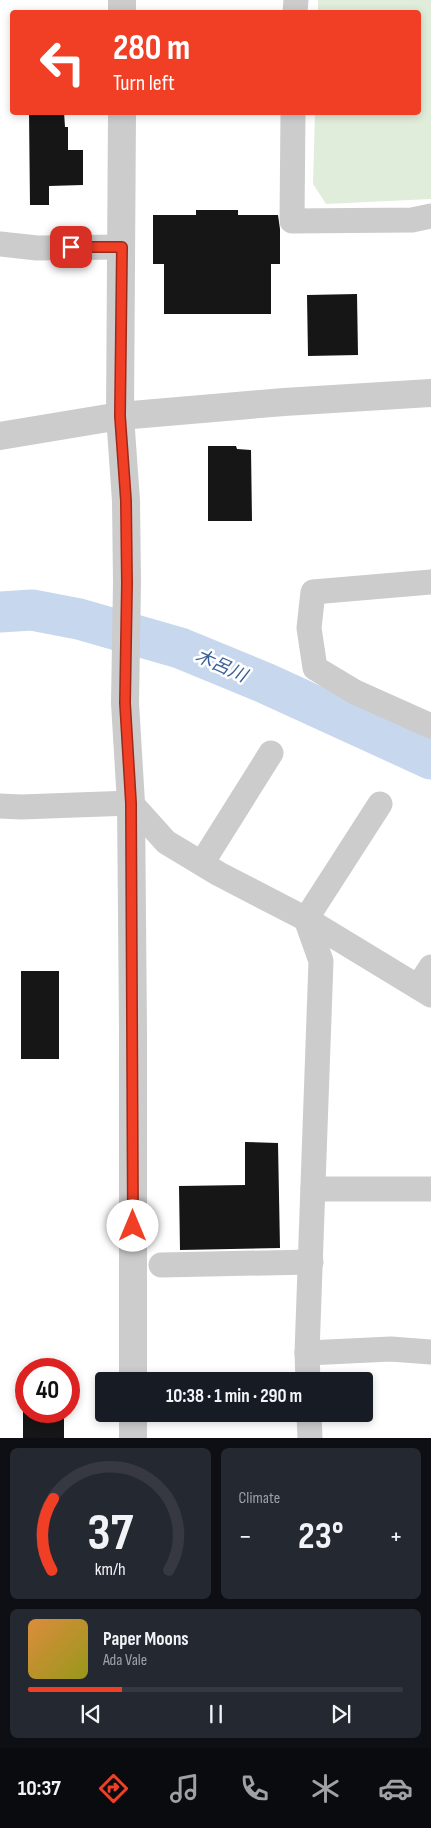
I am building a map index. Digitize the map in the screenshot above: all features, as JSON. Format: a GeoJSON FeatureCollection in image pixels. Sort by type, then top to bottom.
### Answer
{"type":"FeatureCollection","features":[{"type":"Feature","properties":{"kind":"street"},"geometry":{"type":"LineString","coordinates":[[122,115],[120,416],[126,501],[125,703],[131,803],[133,1372]]}},
{"type":"Feature","properties":{"kind":"street"},"geometry":{"type":"LineString","coordinates":[[294,115],[292,221],[412,220],[431,216]]}},
{"type":"Feature","properties":{"kind":"street"},"geometry":{"type":"LineString","coordinates":[[0,244],[37,248],[122,247]]}},
{"type":"Feature","properties":{"kind":"street"},"geometry":{"type":"LineString","coordinates":[[0,436],[120,416],[284,402],[431,393]]}},
{"type":"Feature","properties":{"kind":"street"},"geometry":{"type":"LineString","coordinates":[[431,582],[313,592],[309,628],[315,668],[355,692],[431,726]]}},
{"type":"Feature","properties":{"kind":"street"},"geometry":{"type":"LineString","coordinates":[[202,863],[271,753]]}},
{"type":"Feature","properties":{"kind":"street"},"geometry":{"type":"LineString","coordinates":[[0,806],[22,807],[131,803]]}},
{"type":"Feature","properties":{"kind":"street"},"geometry":{"type":"LineString","coordinates":[[131,803],[166,842],[427,983]]}},
{"type":"Feature","properties":{"kind":"street"},"geometry":{"type":"LineString","coordinates":[[306,919],[380,804]]}},
{"type":"Feature","properties":{"kind":"street"},"geometry":{"type":"LineString","coordinates":[[306,919],[321,961],[308,1372]]}},
{"type":"Feature","properties":{"kind":"street"},"geometry":{"type":"LineString","coordinates":[[313,1189],[431,1189]]}},
{"type":"Feature","properties":{"kind":"street"},"geometry":{"type":"LineString","coordinates":[[161,1265],[311,1262]]}},
{"type":"Feature","properties":{"kind":"street"},"geometry":{"type":"LineString","coordinates":[[307,1353],[390,1349],[431,1352]]}},
{"type":"Feature","properties":{"kind":"street"},"geometry":{"type":"LineString","coordinates":[[133,1422],[134,1438]]}},
{"type":"Feature","properties":{"kind":"street"},"geometry":{"type":"LineString","coordinates":[[309,1422],[310,1438]]}},
{"type":"Feature","properties":{"kind":"green space"},"geometry":{"type":"Polygon","coordinates":[[[318,0],[431,0],[431,199],[326,204],[313,184],[315,115],[421,115],[421,10],[318,10],[318,0]]]}},
{"type":"Feature","properties":{"kind":"building"},"geometry":{"type":"Polygon","coordinates":[[[29,115],[64,115],[65,127],[68,127],[68,150],[83,150],[83,185],[49,186],[49,205],[30,205],[29,115]]]}},
{"type":"Feature","properties":{"kind":"building"},"geometry":{"type":"Polygon","coordinates":[[[196,210],[238,210],[238,215],[278,215],[280,264],[271,264],[271,314],[164,314],[164,264],[153,264],[153,215],[196,215],[196,210]]]}},
{"type":"Feature","properties":{"kind":"building"},"geometry":{"type":"Polygon","coordinates":[[[357,294],[358,355],[308,356],[307,295],[357,294]]]}},
{"type":"Feature","properties":{"kind":"building"},"geometry":{"type":"Polygon","coordinates":[[[208,446],[236,446],[237,449],[251,450],[252,521],[208,521],[208,446]]]}},
{"type":"Feature","properties":{"kind":"building"},"geometry":{"type":"Polygon","coordinates":[[[21,971],[59,971],[59,1059],[21,1059],[21,971]]]}},
{"type":"Feature","properties":{"kind":"building"},"geometry":{"type":"Polygon","coordinates":[[[245,1142],[278,1143],[280,1248],[180,1250],[179,1186],[245,1185],[245,1142]]]}},
{"type":"Feature","properties":{"kind":"building"},"geometry":{"type":"Polygon","coordinates":[[[23,1423],[64,1423],[64,1438],[23,1438],[23,1423]]]}},
{"type":"Feature","properties":{"kind":"waterway","name":"木呂川"},"geometry":{"type":"LineString","coordinates":[[0,612],[32,610],[79,619],[180,648],[265,683],[431,759]]}},
{"type":"Feature","properties":{"kind":"route"},"geometry":{"type":"LineString","coordinates":[[71,247],[122,247],[120,416],[126,501],[125,703],[131,803],[133,1226]]}}]}
